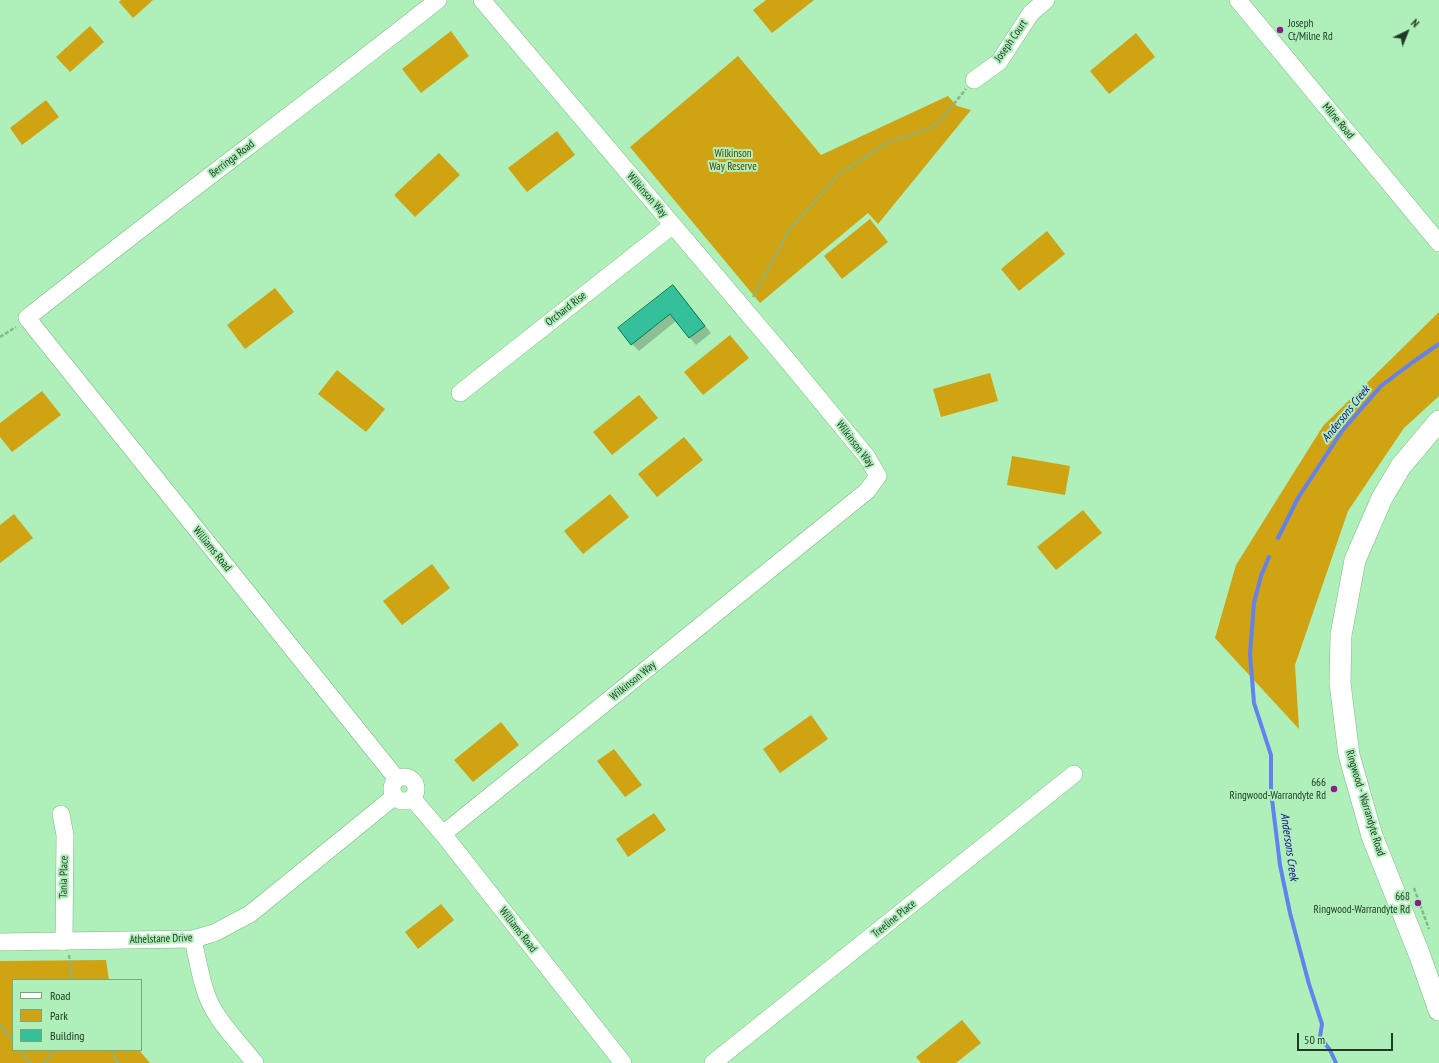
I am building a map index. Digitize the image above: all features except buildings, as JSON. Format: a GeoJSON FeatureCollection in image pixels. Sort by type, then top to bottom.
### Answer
{"type":"FeatureCollection","features":[{"type":"Feature","properties":{"kind":"main road","name":"Ringwood - Warrandyte Road"},"geometry":{"type":"LineString","coordinates":[[1439,421],[1401,466],[1382,498],[1355,560],[1342,635],[1340,683],[1349,756],[1372,836],[1420,956],[1439,1010]]}},
{"type":"Feature","properties":{"kind":"street","name":"Berringa Road"},"geometry":{"type":"LineString","coordinates":[[27,318],[123,242],[438,0]]}},
{"type":"Feature","properties":{"kind":"street","name":"Wilkinson Way"},"geometry":{"type":"LineString","coordinates":[[443,834],[867,491],[878,476],[867,457],[746,311],[482,0]]}},
{"type":"Feature","properties":{"kind":"street","name":"Joseph Court"},"geometry":{"type":"LineString","coordinates":[[974,80],[1000,62],[1031,13],[1046,0]]}},
{"type":"Feature","properties":{"kind":"street","name":"Milne Road"},"geometry":{"type":"LineString","coordinates":[[1238,0],[1439,243]]}},
{"type":"Feature","properties":{"kind":"street","name":"Orchard Rise"},"geometry":{"type":"LineString","coordinates":[[460,393],[673,225]]}},
{"type":"Feature","properties":{"kind":"street","name":"Williams Road"},"geometry":{"type":"LineString","coordinates":[[27,318],[397,779]]}},
{"type":"Feature","properties":{"kind":"street","name":"Treeline Place"},"geometry":{"type":"LineString","coordinates":[[713,1063],[1074,774]]}},
{"type":"Feature","properties":{"kind":"street"},"geometry":{"type":"LineString","coordinates":[[405,776],[412,780],[416,787],[416,791],[412,798],[401,801],[395,796],[392,785],[397,779],[405,776]]}},
{"type":"Feature","properties":{"kind":"street","name":"Athelstane Drive"},"geometry":{"type":"LineString","coordinates":[[0,942],[193,939],[214,933],[250,914],[395,796]]}},
{"type":"Feature","properties":{"kind":"street","name":"Williams Road"},"geometry":{"type":"LineString","coordinates":[[412,798],[443,834],[623,1063]]}},
{"type":"Feature","properties":{"kind":"street","name":"Tania Place"},"geometry":{"type":"LineString","coordinates":[[62,814],[65,835],[67,941]]}},
{"type":"Feature","properties":{"kind":"street"},"geometry":{"type":"LineString","coordinates":[[193,939],[206,993],[218,1017],[256,1063]]}},
{"type":"Feature","properties":{"kind":"path"},"geometry":{"type":"LineString","coordinates":[[746,311],[789,230],[839,174],[887,143],[933,127],[974,80]]}},
{"type":"Feature","properties":{"kind":"path"},"geometry":{"type":"LineString","coordinates":[[0,337],[27,318]]}},
{"type":"Feature","properties":{"kind":"path"},"geometry":{"type":"LineString","coordinates":[[67,941],[72,979]]}},
{"type":"Feature","properties":{"kind":"path"},"geometry":{"type":"LineString","coordinates":[[0,1025],[12,1040]]}},
{"type":"Feature","properties":{"kind":"path"},"geometry":{"type":"LineString","coordinates":[[21,1051],[30,1063]]}},
{"type":"Feature","properties":{"kind":"path"},"geometry":{"type":"LineString","coordinates":[[44,1063],[53,1051]]}},
{"type":"Feature","properties":{"kind":"path"},"geometry":{"type":"LineString","coordinates":[[112,1051],[118,1063]]}},
{"type":"Feature","properties":{"kind":"green space"},"geometry":{"type":"Polygon","coordinates":[[[121,0],[153,0],[133,18],[119,2],[121,0]]]}},
{"type":"Feature","properties":{"kind":"green space"},"geometry":{"type":"Polygon","coordinates":[[[766,0],[814,0],[772,33],[753,10],[766,0]]]}},
{"type":"Feature","properties":{"kind":"green space"},"geometry":{"type":"Polygon","coordinates":[[[90,26],[104,42],[70,72],[56,57],[90,26]]]}},
{"type":"Feature","properties":{"kind":"green space"},"geometry":{"type":"Polygon","coordinates":[[[451,31],[469,56],[421,93],[402,69],[451,31]]]}},
{"type":"Feature","properties":{"kind":"green space"},"geometry":{"type":"Polygon","coordinates":[[[1136,33],[1155,57],[1109,94],[1090,71],[1136,33]]]}},
{"type":"Feature","properties":{"kind":"green space","name":"Wilkinson Way Reserve"},"geometry":{"type":"Polygon","coordinates":[[[738,56],[821,155],[948,96],[957,106],[971,110],[878,224],[868,213],[760,303],[630,147],[738,56]]]}},
{"type":"Feature","properties":{"kind":"green space"},"geometry":{"type":"Polygon","coordinates":[[[46,100],[59,117],[22,145],[10,128],[46,100]]]}},
{"type":"Feature","properties":{"kind":"green space"},"geometry":{"type":"Polygon","coordinates":[[[557,131],[575,155],[527,192],[508,168],[557,131]]]}},
{"type":"Feature","properties":{"kind":"green space"},"geometry":{"type":"Polygon","coordinates":[[[439,153],[460,175],[415,217],[394,195],[439,153]]]}},
{"type":"Feature","properties":{"kind":"green space"},"geometry":{"type":"Polygon","coordinates":[[[870,219],[888,242],[842,279],[824,256],[870,219]]]}},
{"type":"Feature","properties":{"kind":"green space"},"geometry":{"type":"Polygon","coordinates":[[[1047,231],[1065,254],[1019,291],[1001,269],[1047,231]]]}},
{"type":"Feature","properties":{"kind":"green space"},"geometry":{"type":"Polygon","coordinates":[[[275,288],[294,312],[245,349],[227,325],[275,288]]]}},
{"type":"Feature","properties":{"kind":"green space"},"geometry":{"type":"Polygon","coordinates":[[[1439,312],[1439,396],[1404,428],[1348,511],[1295,665],[1299,729],[1215,638],[1236,565],[1323,426],[1439,312]]]}},
{"type":"Feature","properties":{"kind":"green space"},"geometry":{"type":"Polygon","coordinates":[[[730,335],[749,358],[703,395],[684,372],[730,335]]]}},
{"type":"Feature","properties":{"kind":"green space"},"geometry":{"type":"Polygon","coordinates":[[[337,370],[385,409],[366,432],[318,394],[337,370]]]}},
{"type":"Feature","properties":{"kind":"green space"},"geometry":{"type":"Polygon","coordinates":[[[990,373],[998,401],[941,417],[933,389],[990,373]]]}},
{"type":"Feature","properties":{"kind":"green space"},"geometry":{"type":"Polygon","coordinates":[[[42,391],[61,415],[12,452],[0,437],[0,423],[42,391]]]}},
{"type":"Feature","properties":{"kind":"green space"},"geometry":{"type":"Polygon","coordinates":[[[639,395],[658,418],[612,455],[593,432],[639,395]]]}},
{"type":"Feature","properties":{"kind":"green space"},"geometry":{"type":"Polygon","coordinates":[[[684,437],[703,460],[657,497],[638,474],[684,437]]]}},
{"type":"Feature","properties":{"kind":"green space"},"geometry":{"type":"Polygon","coordinates":[[[1012,456],[1070,466],[1065,495],[1007,485],[1012,456]]]}},
{"type":"Feature","properties":{"kind":"green space"},"geometry":{"type":"Polygon","coordinates":[[[610,494],[629,517],[583,554],[564,531],[610,494]]]}},
{"type":"Feature","properties":{"kind":"green space"},"geometry":{"type":"Polygon","coordinates":[[[1083,510],[1102,533],[1056,570],[1037,547],[1083,510]]]}},
{"type":"Feature","properties":{"kind":"green space"},"geometry":{"type":"Polygon","coordinates":[[[14,514],[33,538],[0,563],[0,525],[14,514]]]}},
{"type":"Feature","properties":{"kind":"green space"},"geometry":{"type":"Polygon","coordinates":[[[432,564],[450,588],[402,625],[383,601],[432,564]]]}},
{"type":"Feature","properties":{"kind":"green space"},"geometry":{"type":"Polygon","coordinates":[[[811,715],[828,739],[780,773],[763,749],[811,715]]]}},
{"type":"Feature","properties":{"kind":"green space"},"geometry":{"type":"Polygon","coordinates":[[[501,722],[519,745],[473,782],[454,760],[501,722]]]}},
{"type":"Feature","properties":{"kind":"green space"},"geometry":{"type":"Polygon","coordinates":[[[614,749],[642,785],[625,797],[597,761],[614,749]]]}},
{"type":"Feature","properties":{"kind":"green space"},"geometry":{"type":"Polygon","coordinates":[[[654,813],[666,830],[628,857],[616,839],[654,813]]]}},
{"type":"Feature","properties":{"kind":"green space"},"geometry":{"type":"Polygon","coordinates":[[[441,904],[454,920],[418,949],[405,932],[441,904]]]}},
{"type":"Feature","properties":{"kind":"green space"},"geometry":{"type":"Polygon","coordinates":[[[106,960],[109,979],[12,979],[12,1051],[140,1051],[150,1063],[0,1063],[0,961],[106,960]]]}},
{"type":"Feature","properties":{"kind":"green space"},"geometry":{"type":"Polygon","coordinates":[[[962,1020],[981,1043],[956,1063],[921,1063],[916,1057],[962,1020]]]}},
{"type":"Feature","properties":{"kind":"waterway","name":"Andersons Creek"},"geometry":{"type":"LineString","coordinates":[[1278,538],[1298,498],[1342,431],[1381,386],[1439,344]]}},
{"type":"Feature","properties":{"kind":"waterway","name":"Andersons Creek"},"geometry":{"type":"LineString","coordinates":[[1269,557],[1261,576],[1254,603],[1250,654],[1254,703],[1271,755],[1271,791],[1280,865],[1290,913],[1309,984],[1322,1024],[1320,1037],[1330,1050],[1336,1063]]}},
{"type":"Feature","properties":{"kind":"place","name":"Joseph Ct/Milne Rd"},"geometry":{"type":"Point","coordinates":[1280,30]}},
{"type":"Feature","properties":{"kind":"place","name":"666 Ringwood-Warrandyte Rd"},"geometry":{"type":"Point","coordinates":[1334,789]}},
{"type":"Feature","properties":{"kind":"place","name":"668 Ringwood-Warrandyte Rd"},"geometry":{"type":"Point","coordinates":[1418,903]}}]}
